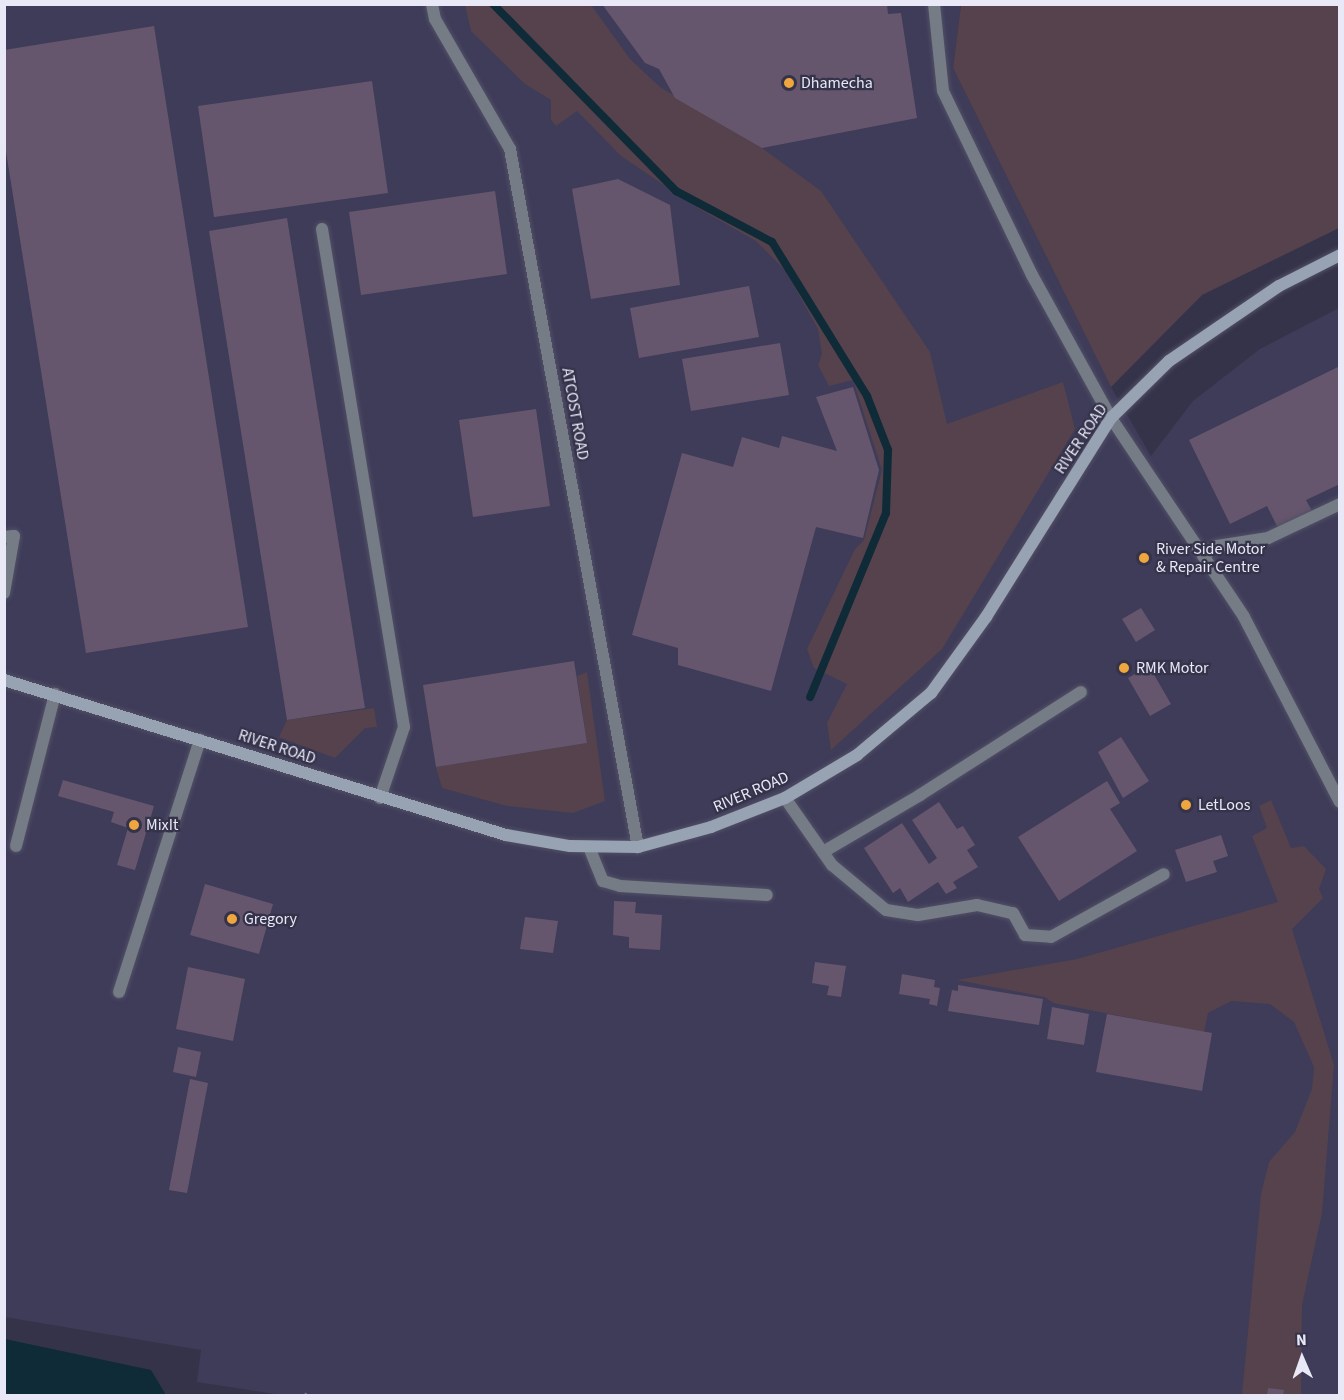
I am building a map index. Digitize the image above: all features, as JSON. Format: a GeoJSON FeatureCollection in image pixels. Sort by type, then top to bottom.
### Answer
{"type":"FeatureCollection","features":[{"type":"Feature","properties":{"kind":"street","name":"ATCOST ROAD"},"geometry":{"type":"LineString","coordinates":[[432,4],[435,19],[510,149],[638,847]]}},
{"type":"Feature","properties":{"kind":"street"},"geometry":{"type":"LineString","coordinates":[[934,4],[944,91],[1032,275],[1111,418],[1244,617],[1340,802]]}},
{"type":"Feature","properties":{"kind":"street"},"geometry":{"type":"LineString","coordinates":[[322,229],[404,728],[380,798]]}},
{"type":"Feature","properties":{"kind":"street","name":"RIVER ROAD"},"geometry":{"type":"LineString","coordinates":[[4,680],[506,836],[589,847],[638,847],[711,827],[786,798],[857,755],[931,693],[986,617],[1111,418],[1169,361],[1279,286],[1340,255]]}},
{"type":"Feature","properties":{"kind":"street"},"geometry":{"type":"LineString","coordinates":[[1203,556],[1216,546],[1268,538],[1340,504]]}},
{"type":"Feature","properties":{"kind":"street"},"geometry":{"type":"LineString","coordinates":[[4,537],[14,536],[4,593]]}},
{"type":"Feature","properties":{"kind":"street"},"geometry":{"type":"LineString","coordinates":[[823,852],[920,795],[1081,692]]}},
{"type":"Feature","properties":{"kind":"street"},"geometry":{"type":"LineString","coordinates":[[16,846],[55,694]]}},
{"type":"Feature","properties":{"kind":"street"},"geometry":{"type":"LineString","coordinates":[[118,992],[200,740]]}},
{"type":"Feature","properties":{"kind":"street"},"geometry":{"type":"LineString","coordinates":[[786,798],[832,865],[886,909],[918,915],[977,905],[1013,913],[1025,935],[1051,937],[1164,874]]}},
{"type":"Feature","properties":{"kind":"street"},"geometry":{"type":"LineString","coordinates":[[589,847],[603,881],[620,886],[767,895]]}},
{"type":"Feature","properties":{"kind":"shaded area"},"geometry":{"type":"Polygon","coordinates":[[[4,5],[961,5],[953,68],[1111,387],[1151,456],[1193,401],[1260,349],[1339,308],[1339,1395],[282,1395],[197,1382],[201,1350],[5,1317],[4,5]]]}},
{"type":"Feature","properties":{"kind":"shaded area"},"geometry":{"type":"Polygon","coordinates":[[[465,5],[591,5],[630,59],[660,87],[762,148],[821,191],[930,352],[947,424],[1063,382],[1075,429],[942,649],[831,750],[827,723],[847,684],[814,668],[807,649],[855,549],[864,540],[882,470],[853,380],[829,386],[818,365],[822,354],[818,329],[785,270],[756,241],[698,208],[621,156],[577,111],[556,126],[551,120],[551,100],[525,84],[471,31],[465,5]]]}},
{"type":"Feature","properties":{"kind":"shaded area"},"geometry":{"type":"Polygon","coordinates":[[[961,5],[1339,5],[1339,228],[1202,295],[1111,387],[953,68],[961,5]]]}},
{"type":"Feature","properties":{"kind":"shaded area"},"geometry":{"type":"Polygon","coordinates":[[[587,672],[605,801],[573,813],[507,806],[442,788],[436,767],[587,743],[577,676],[587,672]]]}},
{"type":"Feature","properties":{"kind":"shaded area"},"geometry":{"type":"Polygon","coordinates":[[[374,708],[377,727],[365,728],[335,758],[279,737],[287,720],[374,708]]]}},
{"type":"Feature","properties":{"kind":"shaded area"},"geometry":{"type":"Polygon","coordinates":[[[1271,800],[1291,848],[1304,846],[1326,869],[1319,889],[1323,898],[1292,929],[1334,1065],[1322,1213],[1302,1305],[1301,1395],[1242,1395],[1261,1194],[1269,1162],[1295,1132],[1312,1089],[1314,1067],[1294,1022],[1270,1004],[1231,1001],[1208,1013],[1204,1032],[1053,1003],[1045,997],[957,980],[1077,959],[1278,902],[1252,836],[1267,828],[1259,806],[1271,800]]]}},
{"type":"Feature","properties":{"kind":"water"},"geometry":{"type":"Polygon","coordinates":[[[5,1339],[151,1370],[166,1395],[5,1395],[5,1339]]]}},
{"type":"Feature","properties":{"kind":"building","name":"Dhamecha"},"geometry":{"type":"Polygon","coordinates":[[[602,4],[887,4],[888,14],[901,13],[917,118],[762,148],[675,98],[659,69],[645,63],[602,4]]]}},
{"type":"Feature","properties":{"kind":"building"},"geometry":{"type":"Polygon","coordinates":[[[154,26],[248,627],[86,653],[4,139],[4,50],[154,26]]]}},
{"type":"Feature","properties":{"kind":"building"},"geometry":{"type":"Polygon","coordinates":[[[372,81],[388,193],[214,217],[198,106],[372,81]]]}},
{"type":"Feature","properties":{"kind":"building"},"geometry":{"type":"Polygon","coordinates":[[[618,179],[670,205],[680,285],[591,299],[572,189],[618,179]]]}},
{"type":"Feature","properties":{"kind":"building"},"geometry":{"type":"Polygon","coordinates":[[[495,191],[507,274],[361,295],[349,212],[495,191]]]}},
{"type":"Feature","properties":{"kind":"building"},"geometry":{"type":"Polygon","coordinates":[[[287,218],[365,708],[287,720],[209,231],[287,218]]]}},
{"type":"Feature","properties":{"kind":"building"},"geometry":{"type":"Polygon","coordinates":[[[749,286],[759,337],[639,358],[630,308],[749,286]]]}},
{"type":"Feature","properties":{"kind":"building"},"geometry":{"type":"Polygon","coordinates":[[[780,343],[789,395],[691,411],[682,359],[780,343]]]}},
{"type":"Feature","properties":{"kind":"building"},"geometry":{"type":"Polygon","coordinates":[[[1340,366],[1340,484],[1306,500],[1312,511],[1278,528],[1267,506],[1230,524],[1189,440],[1340,366]]]}},
{"type":"Feature","properties":{"kind":"building"},"geometry":{"type":"Polygon","coordinates":[[[853,387],[879,470],[863,538],[816,527],[771,691],[678,665],[678,648],[632,635],[682,453],[733,467],[742,437],[779,448],[782,436],[837,451],[816,397],[853,387]]]}},
{"type":"Feature","properties":{"kind":"building"},"geometry":{"type":"Polygon","coordinates":[[[536,409],[550,506],[473,517],[459,420],[536,409]]]}},
{"type":"Feature","properties":{"kind":"building"},"geometry":{"type":"Polygon","coordinates":[[[1141,608],[1155,630],[1136,642],[1122,619],[1141,608]]]}},
{"type":"Feature","properties":{"kind":"building"},"geometry":{"type":"Polygon","coordinates":[[[574,661],[587,743],[436,767],[423,685],[574,661]]]}},
{"type":"Feature","properties":{"kind":"building"},"geometry":{"type":"Polygon","coordinates":[[[1149,666],[1171,704],[1150,716],[1128,678],[1149,666]]]}},
{"type":"Feature","properties":{"kind":"building"},"geometry":{"type":"Polygon","coordinates":[[[1121,737],[1149,781],[1123,798],[1098,752],[1121,737]]]}},
{"type":"Feature","properties":{"kind":"building","name":"MixIt"},"geometry":{"type":"Polygon","coordinates":[[[63,780],[154,806],[135,870],[117,865],[128,828],[111,822],[114,812],[58,796],[63,780]]]}},
{"type":"Feature","properties":{"kind":"building"},"geometry":{"type":"Polygon","coordinates":[[[1107,781],[1120,803],[1110,809],[1137,851],[1059,901],[1018,837],[1107,781]]]}},
{"type":"Feature","properties":{"kind":"building"},"geometry":{"type":"Polygon","coordinates":[[[939,802],[957,829],[963,826],[975,845],[967,850],[978,867],[953,882],[957,888],[946,894],[938,882],[908,902],[900,888],[893,893],[864,848],[902,823],[929,864],[937,858],[912,820],[939,802]]]}},
{"type":"Feature","properties":{"kind":"building"},"geometry":{"type":"Polygon","coordinates":[[[1221,835],[1228,856],[1213,861],[1217,872],[1186,882],[1175,850],[1221,835]]]}},
{"type":"Feature","properties":{"kind":"building","name":"Gregory"},"geometry":{"type":"Polygon","coordinates":[[[205,884],[273,904],[259,954],[190,935],[205,884]]]}},
{"type":"Feature","properties":{"kind":"building"},"geometry":{"type":"Polygon","coordinates":[[[614,901],[636,902],[635,913],[662,915],[660,950],[629,948],[629,937],[613,935],[614,901]]]}},
{"type":"Feature","properties":{"kind":"building"},"geometry":{"type":"Polygon","coordinates":[[[525,917],[558,921],[553,953],[520,949],[525,917]]]}},
{"type":"Feature","properties":{"kind":"building"},"geometry":{"type":"Polygon","coordinates":[[[815,962],[846,966],[841,997],[827,995],[829,986],[812,983],[815,962]]]}},
{"type":"Feature","properties":{"kind":"building"},"geometry":{"type":"Polygon","coordinates":[[[188,967],[245,979],[233,1041],[176,1029],[188,967]]]}},
{"type":"Feature","properties":{"kind":"building"},"geometry":{"type":"Polygon","coordinates":[[[902,974],[935,980],[934,987],[940,988],[937,1006],[929,1004],[930,999],[899,994],[902,974]]]}},
{"type":"Feature","properties":{"kind":"building"},"geometry":{"type":"Polygon","coordinates":[[[958,985],[1043,999],[1039,1025],[948,1011],[952,990],[958,991],[958,985]]]}},
{"type":"Feature","properties":{"kind":"building"},"geometry":{"type":"Polygon","coordinates":[[[1052,1007],[1089,1014],[1084,1045],[1047,1039],[1052,1007]]]}},
{"type":"Feature","properties":{"kind":"building"},"geometry":{"type":"Polygon","coordinates":[[[1107,1014],[1212,1033],[1202,1091],[1096,1072],[1107,1014]]]}},
{"type":"Feature","properties":{"kind":"building"},"geometry":{"type":"Polygon","coordinates":[[[178,1047],[201,1052],[196,1077],[173,1072],[178,1047]]]}},
{"type":"Feature","properties":{"kind":"building"},"geometry":{"type":"Polygon","coordinates":[[[190,1079],[208,1083],[187,1193],[169,1190],[190,1079]]]}},
{"type":"Feature","properties":{"kind":"building"},"geometry":{"type":"Polygon","coordinates":[[[1268,1388],[1284,1390],[1283,1396],[1267,1396],[1268,1388]]]}},
{"type":"Feature","properties":{"kind":"waterway"},"geometry":{"type":"LineString","coordinates":[[493,4],[676,191],[772,242],[867,396],[888,450],[886,513],[810,697]]}},
{"type":"Feature","properties":{"kind":"place","name":"Dhamecha"},"geometry":{"type":"Point","coordinates":[789,83]}},
{"type":"Feature","properties":{"kind":"place","name":"River Side Motor & Repair Centre"},"geometry":{"type":"Point","coordinates":[1144,558]}},
{"type":"Feature","properties":{"kind":"place","name":"RMK Motor"},"geometry":{"type":"Point","coordinates":[1124,668]}},
{"type":"Feature","properties":{"kind":"place","name":"LetLoos"},"geometry":{"type":"Point","coordinates":[1186,805]}},
{"type":"Feature","properties":{"kind":"place","name":"MixIt"},"geometry":{"type":"Point","coordinates":[134,825]}},
{"type":"Feature","properties":{"kind":"place","name":"Gregory"},"geometry":{"type":"Point","coordinates":[232,919]}}]}
